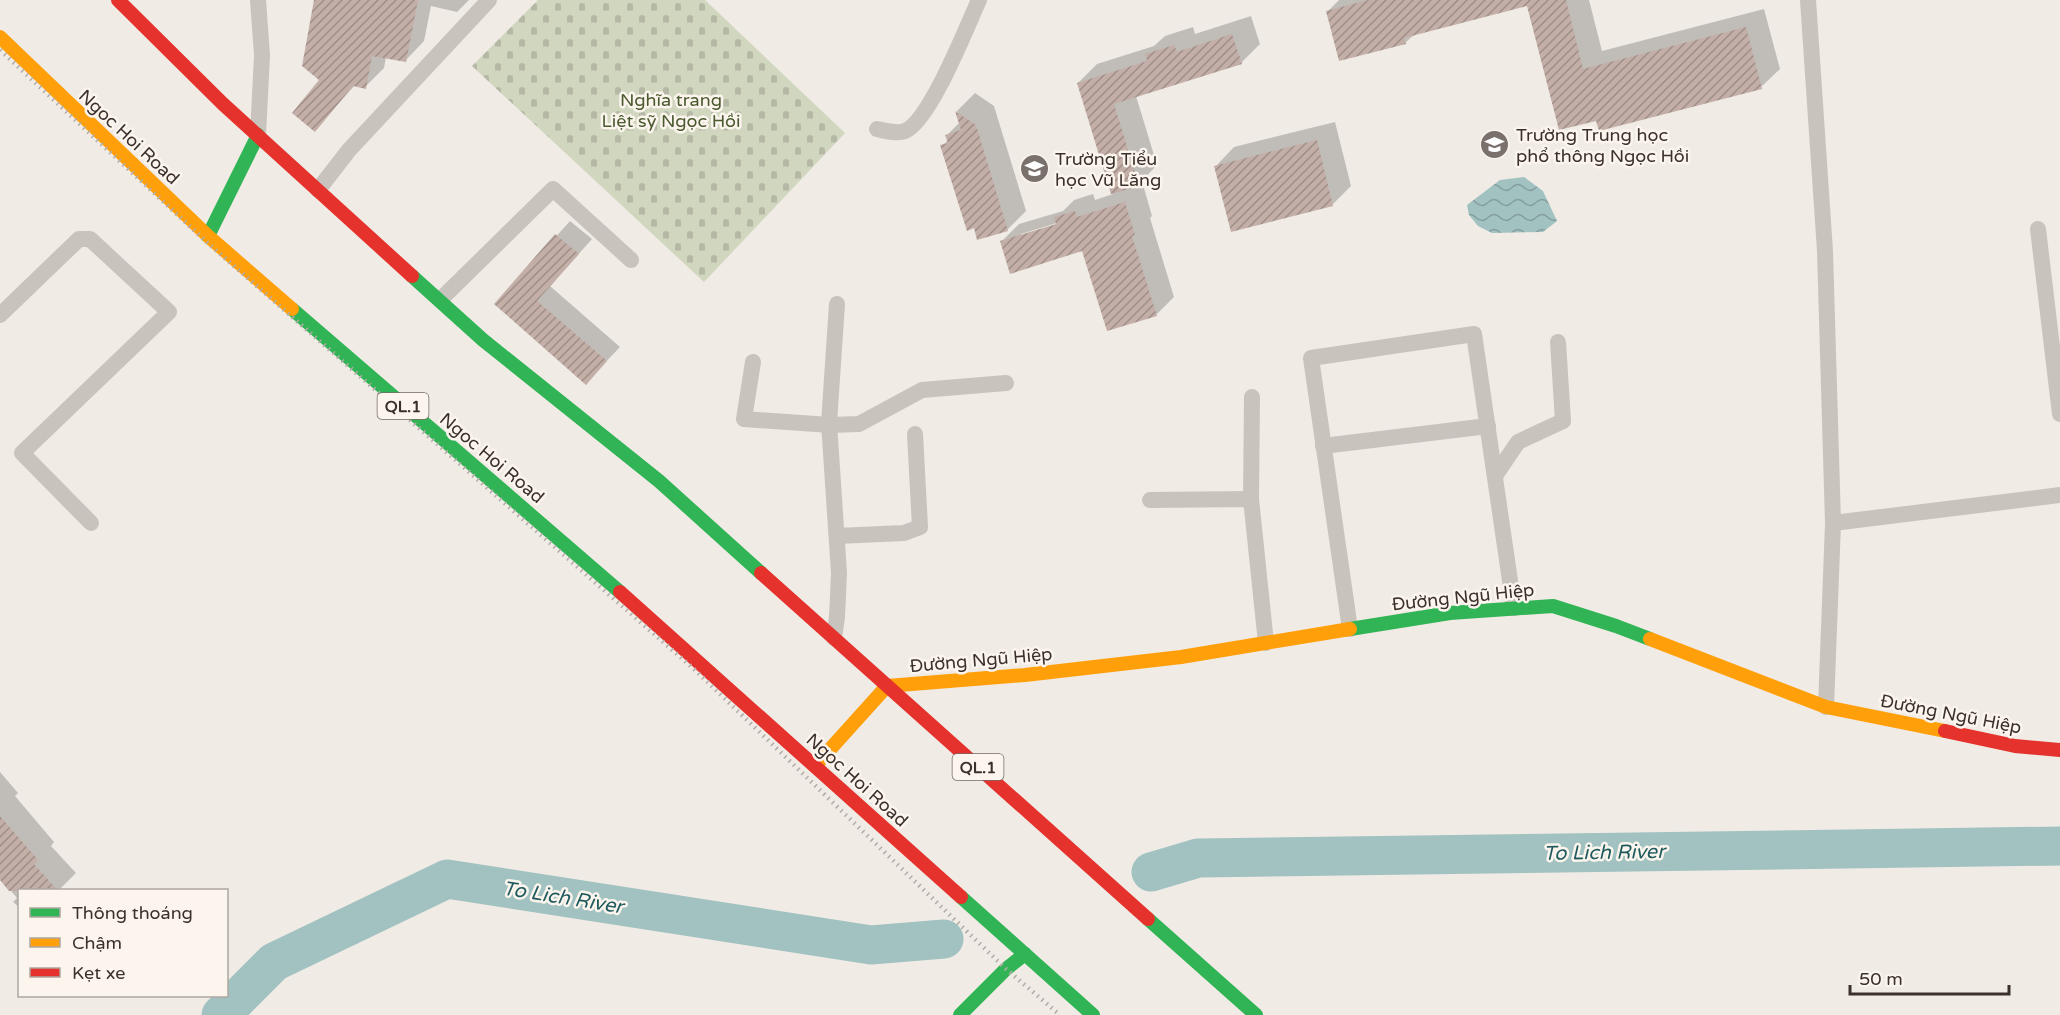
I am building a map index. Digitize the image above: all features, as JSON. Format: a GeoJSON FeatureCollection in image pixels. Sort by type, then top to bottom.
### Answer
{"type":"FeatureCollection","features":[{"type":"Feature","properties":{"kind":"main road","name":"QL.1"},"geometry":{"type":"LineString","coordinates":[[118,0],[223,104],[483,340],[659,481],[1256,1015]]}},
{"type":"Feature","properties":{"kind":"main road","name":"Ngoc Hoi Road"},"geometry":{"type":"LineString","coordinates":[[0,37],[208,236],[405,408],[587,562],[1025,954]]}},
{"type":"Feature","properties":{"kind":"main road"},"geometry":{"type":"LineString","coordinates":[[208,236],[258,135]]}},
{"type":"Feature","properties":{"kind":"main road","name":"Đường Ngũ Hiệp"},"geometry":{"type":"LineString","coordinates":[[887,686],[1025,675],[1181,657],[1450,613],[1553,606],[1616,626],[1826,707],[2015,746],[2060,750]]}},
{"type":"Feature","properties":{"kind":"main road"},"geometry":{"type":"LineString","coordinates":[[814,766],[887,686]]}},
{"type":"Feature","properties":{"kind":"main road","name":"QL.1"},"geometry":{"type":"LineString","coordinates":[[1025,954],[1093,1015]]}},
{"type":"Feature","properties":{"kind":"main road"},"geometry":{"type":"LineString","coordinates":[[960,1015],[1006,969],[1025,954]]}},
{"type":"Feature","properties":{"kind":"street"},"geometry":{"type":"LineString","coordinates":[[138,19],[144,0]]}},
{"type":"Feature","properties":{"kind":"street"},"geometry":{"type":"LineString","coordinates":[[258,0],[262,55],[258,135]]}},
{"type":"Feature","properties":{"kind":"street"},"geometry":{"type":"LineString","coordinates":[[318,190],[349,150],[489,0]]}},
{"type":"Feature","properties":{"kind":"street"},"geometry":{"type":"LineString","coordinates":[[878,129],[891,132],[906,131],[917,121],[935,94],[979,0]]}},
{"type":"Feature","properties":{"kind":"street"},"geometry":{"type":"LineString","coordinates":[[1808,0],[1825,251],[1833,522],[1826,707]]}},
{"type":"Feature","properties":{"kind":"street"},"geometry":{"type":"LineString","coordinates":[[440,300],[553,189],[631,260]]}},
{"type":"Feature","properties":{"kind":"street"},"geometry":{"type":"LineString","coordinates":[[2038,229],[2060,414]]}},
{"type":"Feature","properties":{"kind":"street"},"geometry":{"type":"LineString","coordinates":[[0,315],[80,239],[84,238],[90,239],[169,312],[22,453],[91,523]]}},
{"type":"Feature","properties":{"kind":"street"},"geometry":{"type":"LineString","coordinates":[[834,638],[839,573],[830,425],[837,304]]}},
{"type":"Feature","properties":{"kind":"street"},"geometry":{"type":"LineString","coordinates":[[1350,629],[1311,358],[1474,334],[1514,608]]}},
{"type":"Feature","properties":{"kind":"street"},"geometry":{"type":"LineString","coordinates":[[1495,476],[1518,442],[1563,421],[1558,342]]}},
{"type":"Feature","properties":{"kind":"street"},"geometry":{"type":"LineString","coordinates":[[753,362],[744,419],[830,425],[859,424],[922,390],[1006,383]]}},
{"type":"Feature","properties":{"kind":"street"},"geometry":{"type":"LineString","coordinates":[[1252,397],[1251,499],[1266,643]]}},
{"type":"Feature","properties":{"kind":"street"},"geometry":{"type":"LineString","coordinates":[[1323,446],[1488,426]]}},
{"type":"Feature","properties":{"kind":"street"},"geometry":{"type":"LineString","coordinates":[[837,536],[904,533],[920,527],[915,434]]}},
{"type":"Feature","properties":{"kind":"street"},"geometry":{"type":"LineString","coordinates":[[1833,522],[2060,495]]}},
{"type":"Feature","properties":{"kind":"street"},"geometry":{"type":"LineString","coordinates":[[1150,500],[1251,499]]}},
{"type":"Feature","properties":{"kind":"green space","name":"Nghĩa trang Liệt sỹ Ngọc Hồi"},"geometry":{"type":"Polygon","coordinates":[[[538,0],[705,0],[845,133],[704,282],[472,66],[538,0]]]}},
{"type":"Feature","properties":{"kind":"water"},"geometry":{"type":"Polygon","coordinates":[[[1524,177],[1543,191],[1557,221],[1543,232],[1492,233],[1478,226],[1469,215],[1467,205],[1500,180],[1524,177]]]}},
{"type":"Feature","properties":{"kind":"building"},"geometry":{"type":"Polygon","coordinates":[[[314,0],[418,0],[406,62],[372,56],[366,89],[353,86],[315,132],[292,113],[319,80],[302,66],[314,0]]]}},
{"type":"Feature","properties":{"kind":"building"},"geometry":{"type":"Polygon","coordinates":[[[1368,0],[1566,0],[1583,69],[1746,27],[1762,89],[1599,131],[1596,121],[1559,130],[1527,6],[1404,38],[1406,44],[1339,61],[1326,11],[1368,0]]]}},
{"type":"Feature","properties":{"kind":"building"},"geometry":{"type":"Polygon","coordinates":[[[1232,34],[1242,64],[1114,104],[1139,186],[1111,194],[1077,83],[1147,61],[1145,54],[1174,45],[1177,52],[1232,34]]]}},
{"type":"Feature","properties":{"kind":"building"},"geometry":{"type":"Polygon","coordinates":[[[955,111],[976,125],[1008,231],[977,240],[974,228],[967,231],[940,145],[948,143],[945,135],[961,130],[955,111]]]}},
{"type":"Feature","properties":{"kind":"building"},"geometry":{"type":"Polygon","coordinates":[[[1317,140],[1333,206],[1231,232],[1214,166],[1317,140]]]}},
{"type":"Feature","properties":{"kind":"building"},"geometry":{"type":"Polygon","coordinates":[[[1125,202],[1135,235],[1132,236],[1157,316],[1107,331],[1082,251],[1010,274],[1000,241],[1056,224],[1054,217],[1075,211],[1077,217],[1125,202]]]}},
{"type":"Feature","properties":{"kind":"building"},"geometry":{"type":"Polygon","coordinates":[[[555,234],[579,254],[537,301],[607,361],[586,385],[494,304],[555,234]]]}},
{"type":"Feature","properties":{"kind":"building"},"geometry":{"type":"Polygon","coordinates":[[[0,816],[38,860],[34,864],[56,889],[9,891],[0,880],[0,816]]]}},
{"type":"Feature","properties":{"kind":"waterway","name":"To Lich River"},"geometry":{"type":"LineString","coordinates":[[1151,872],[1198,858],[2060,846]]}},
{"type":"Feature","properties":{"kind":"waterway","name":"To Lich River"},"geometry":{"type":"LineString","coordinates":[[221,1015],[274,962],[447,879],[871,945],[944,939]]}},
{"type":"Feature","properties":{"kind":"railway"},"geometry":{"type":"LineString","coordinates":[[0,50],[210,245],[694,669],[1006,969],[1060,1015]]}},
{"type":"Feature","properties":{"kind":"traffic: fast"},"geometry":{"type":"LineString","coordinates":[[208,236],[258,135]]}},
{"type":"Feature","properties":{"kind":"traffic: fast"},"geometry":{"type":"LineString","coordinates":[[412,276],[483,340],[659,481],[761,573]]}},
{"type":"Feature","properties":{"kind":"traffic: fast"},"geometry":{"type":"LineString","coordinates":[[292,309],[620,592]]}},
{"type":"Feature","properties":{"kind":"traffic: fast"},"geometry":{"type":"LineString","coordinates":[[1350,629],[1450,613],[1553,606],[1650,639]]}},
{"type":"Feature","properties":{"kind":"traffic: fast"},"geometry":{"type":"LineString","coordinates":[[961,897],[1093,1015]]}},
{"type":"Feature","properties":{"kind":"traffic: fast"},"geometry":{"type":"LineString","coordinates":[[1148,919],[1256,1015]]}},
{"type":"Feature","properties":{"kind":"traffic: fast"},"geometry":{"type":"LineString","coordinates":[[960,1015],[1006,969],[1025,954]]}},
{"type":"Feature","properties":{"kind":"traffic: slow"},"geometry":{"type":"LineString","coordinates":[[0,37],[208,236],[292,309]]}},
{"type":"Feature","properties":{"kind":"traffic: slow"},"geometry":{"type":"LineString","coordinates":[[887,686],[1025,675],[1181,657],[1350,629]]}},
{"type":"Feature","properties":{"kind":"traffic: slow"},"geometry":{"type":"LineString","coordinates":[[1650,639],[1826,707],[1945,731]]}},
{"type":"Feature","properties":{"kind":"traffic: slow"},"geometry":{"type":"LineString","coordinates":[[815,766],[887,686]]}},
{"type":"Feature","properties":{"kind":"traffic: jam"},"geometry":{"type":"LineString","coordinates":[[118,0],[223,104],[412,276]]}},
{"type":"Feature","properties":{"kind":"traffic: jam"},"geometry":{"type":"LineString","coordinates":[[761,573],[1148,919]]}},
{"type":"Feature","properties":{"kind":"traffic: jam"},"geometry":{"type":"LineString","coordinates":[[620,592],[961,897]]}},
{"type":"Feature","properties":{"kind":"traffic: jam"},"geometry":{"type":"LineString","coordinates":[[1945,731],[2015,746],[2060,750]]}},
{"type":"Feature","properties":{"kind":"place","name":"Trường Trung học phổ thông Ngọc Hồi"},"geometry":{"type":"Point","coordinates":[1495,145]}},
{"type":"Feature","properties":{"kind":"place","name":"Trường Tiểu học Vũ Lăng"},"geometry":{"type":"Point","coordinates":[1034,169]}}]}
